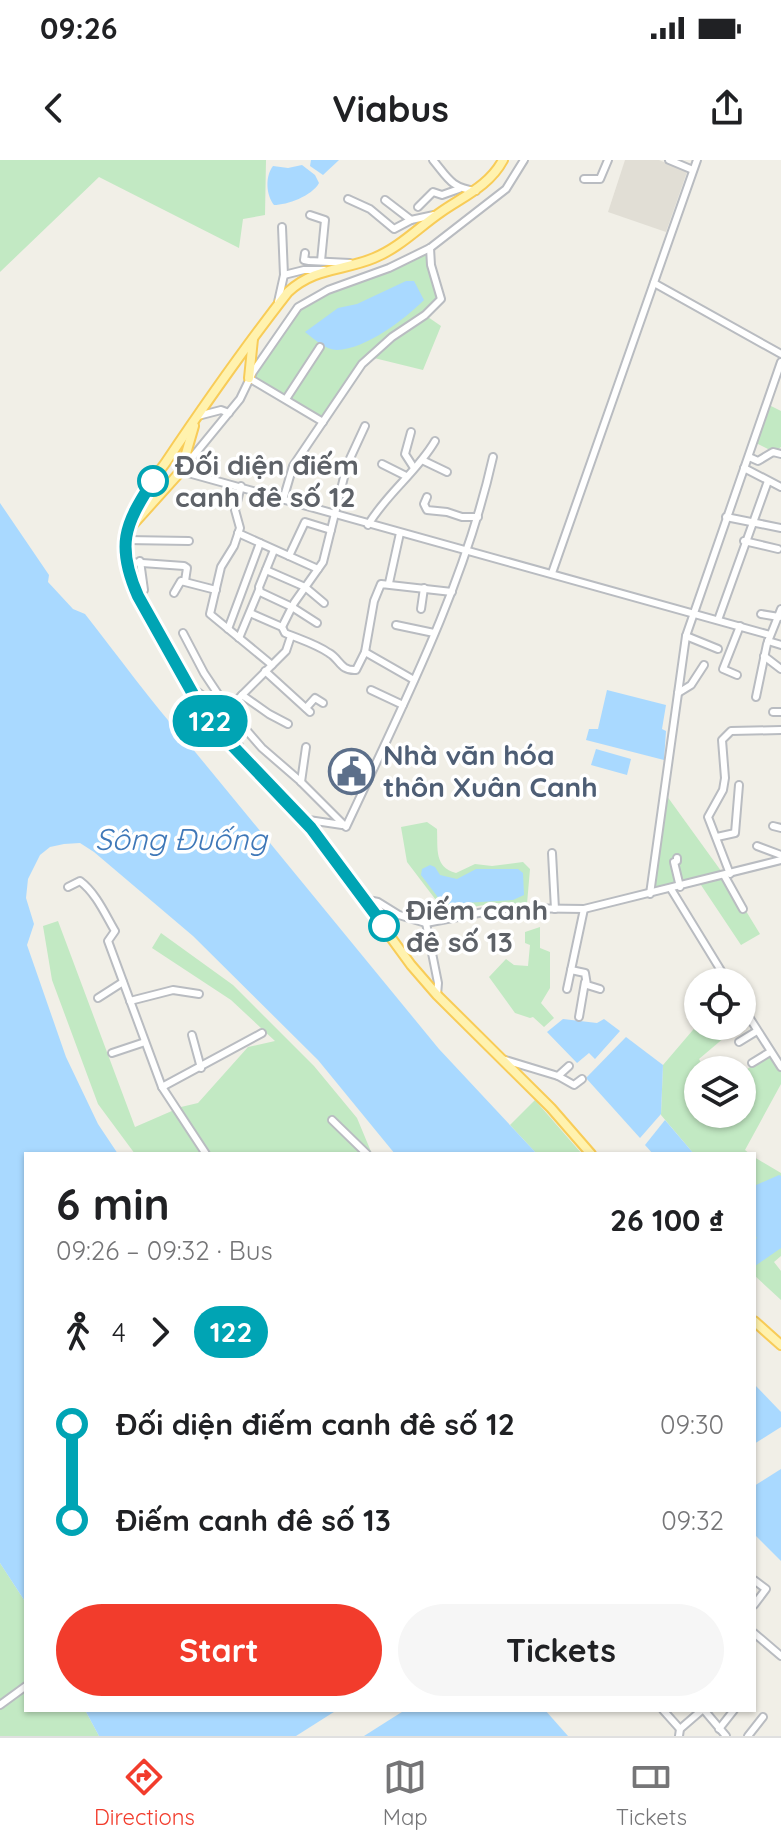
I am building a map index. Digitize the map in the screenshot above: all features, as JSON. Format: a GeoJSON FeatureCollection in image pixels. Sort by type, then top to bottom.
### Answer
{"type":"FeatureCollection","features":[{"type":"Feature","properties":{"kind":"main road"},"geometry":{"type":"LineString","coordinates":[[503,160],[476,191],[377,257],[354,264],[323,266],[299,282],[277,305],[132,512],[126,537],[128,562],[138,596],[207,719],[302,819],[437,995],[589,1152]]}},
{"type":"Feature","properties":{"kind":"main road"},"geometry":{"type":"LineString","coordinates":[[249,378],[253,337]]}},
{"type":"Feature","properties":{"kind":"main road"},"geometry":{"type":"LineString","coordinates":[[126,537],[181,471],[197,417]]}},
{"type":"Feature","properties":{"kind":"main road"},"geometry":{"type":"LineString","coordinates":[[756,1323],[781,1345]]}},
{"type":"Feature","properties":{"kind":"street"},"geometry":{"type":"LineString","coordinates":[[433,160],[459,189]]}},
{"type":"Feature","properties":{"kind":"street"},"geometry":{"type":"LineString","coordinates":[[524,160],[517,176],[506,189],[430,248],[389,268],[328,290],[298,307],[249,378],[240,399],[181,471],[740,626],[781,645]]}},
{"type":"Feature","properties":{"kind":"street"},"geometry":{"type":"LineString","coordinates":[[584,179],[600,179],[608,160]]}},
{"type":"Feature","properties":{"kind":"street"},"geometry":{"type":"LineString","coordinates":[[669,160],[693,170]]}},
{"type":"Feature","properties":{"kind":"street"},"geometry":{"type":"LineString","coordinates":[[552,573],[697,160]]}},
{"type":"Feature","properties":{"kind":"street"},"geometry":{"type":"LineString","coordinates":[[418,207],[433,192],[442,195],[459,189],[476,191]]}},
{"type":"Feature","properties":{"kind":"street"},"geometry":{"type":"LineString","coordinates":[[348,199],[370,209],[394,229],[411,220],[438,214]]}},
{"type":"Feature","properties":{"kind":"street"},"geometry":{"type":"LineString","coordinates":[[385,200],[411,220]]}},
{"type":"Feature","properties":{"kind":"street"},"geometry":{"type":"LineString","coordinates":[[310,215],[324,217],[325,220],[323,266]]}},
{"type":"Feature","properties":{"kind":"street"},"geometry":{"type":"LineString","coordinates":[[277,305],[284,275],[282,227]]}},
{"type":"Feature","properties":{"kind":"street"},"geometry":{"type":"LineString","coordinates":[[283,500],[293,466],[362,364],[441,299],[431,265],[430,248]]}},
{"type":"Feature","properties":{"kind":"street"},"geometry":{"type":"LineString","coordinates":[[305,253],[304,260],[323,266]]}},
{"type":"Feature","properties":{"kind":"street"},"geometry":{"type":"LineString","coordinates":[[284,275],[323,266]]}},
{"type":"Feature","properties":{"kind":"street"},"geometry":{"type":"LineString","coordinates":[[654,283],[781,354]]}},
{"type":"Feature","properties":{"kind":"street"},"geometry":{"type":"LineString","coordinates":[[286,399],[320,347]]}},
{"type":"Feature","properties":{"kind":"street"},"geometry":{"type":"LineString","coordinates":[[650,894],[686,636],[781,362]]}},
{"type":"Feature","properties":{"kind":"street"},"geometry":{"type":"LineString","coordinates":[[249,378],[323,422]]}},
{"type":"Feature","properties":{"kind":"street"},"geometry":{"type":"LineString","coordinates":[[197,417],[221,410],[229,413]]}},
{"type":"Feature","properties":{"kind":"street"},"geometry":{"type":"LineString","coordinates":[[282,627],[329,546],[347,465],[365,426]]}},
{"type":"Feature","properties":{"kind":"street"},"geometry":{"type":"LineString","coordinates":[[411,432],[405,454],[414,468]]}},
{"type":"Feature","properties":{"kind":"street"},"geometry":{"type":"LineString","coordinates":[[368,525],[378,508],[422,460],[435,441]]}},
{"type":"Feature","properties":{"kind":"street"},"geometry":{"type":"LineString","coordinates":[[749,457],[758,461],[773,452],[781,454]]}},
{"type":"Feature","properties":{"kind":"street"},"geometry":{"type":"LineString","coordinates":[[302,819],[346,827],[452,592],[468,551],[493,457]]}},
{"type":"Feature","properties":{"kind":"street"},"geometry":{"type":"LineString","coordinates":[[422,460],[447,472]]}},
{"type":"Feature","properties":{"kind":"street"},"geometry":{"type":"LineString","coordinates":[[382,464],[406,476]]}},
{"type":"Feature","properties":{"kind":"street"},"geometry":{"type":"LineString","coordinates":[[744,468],[781,487]]}},
{"type":"Feature","properties":{"kind":"street"},"geometry":{"type":"LineString","coordinates":[[718,620],[768,481]]}},
{"type":"Feature","properties":{"kind":"street"},"geometry":{"type":"LineString","coordinates":[[241,486],[235,510],[240,528],[234,546],[221,567],[210,614],[272,665]]}},
{"type":"Feature","properties":{"kind":"street"},"geometry":{"type":"LineString","coordinates":[[427,497],[424,508],[427,510],[478,517]]}},
{"type":"Feature","properties":{"kind":"street"},"geometry":{"type":"LineString","coordinates":[[289,556],[307,521],[306,507]]}},
{"type":"Feature","properties":{"kind":"street"},"geometry":{"type":"LineString","coordinates":[[726,517],[781,528]]}},
{"type":"Feature","properties":{"kind":"street"},"geometry":{"type":"LineString","coordinates":[[307,521],[331,530]]}},
{"type":"Feature","properties":{"kind":"street"},"geometry":{"type":"LineString","coordinates":[[238,533],[318,569]]}},
{"type":"Feature","properties":{"kind":"street"},"geometry":{"type":"LineString","coordinates":[[389,583],[400,533]]}},
{"type":"Feature","properties":{"kind":"street"},"geometry":{"type":"LineString","coordinates":[[126,537],[189,541]]}},
{"type":"Feature","properties":{"kind":"street"},"geometry":{"type":"LineString","coordinates":[[744,541],[778,549]]}},
{"type":"Feature","properties":{"kind":"street"},"geometry":{"type":"LineString","coordinates":[[228,629],[260,543]]}},
{"type":"Feature","properties":{"kind":"street"},"geometry":{"type":"LineString","coordinates":[[239,638],[274,550]]}},
{"type":"Feature","properties":{"kind":"street"},"geometry":{"type":"LineString","coordinates":[[140,561],[144,590]]}},
{"type":"Feature","properties":{"kind":"street"},"geometry":{"type":"LineString","coordinates":[[128,562],[184,566],[187,568],[185,581]]}},
{"type":"Feature","properties":{"kind":"street"},"geometry":{"type":"LineString","coordinates":[[266,570],[305,587],[324,603]]}},
{"type":"Feature","properties":{"kind":"street"},"geometry":{"type":"LineString","coordinates":[[174,593],[181,581],[216,590]]}},
{"type":"Feature","properties":{"kind":"street"},"geometry":{"type":"LineString","coordinates":[[250,613],[332,654],[340,666],[351,671],[356,670],[365,652],[374,601],[381,584],[452,592]]}},
{"type":"Feature","properties":{"kind":"street"},"geometry":{"type":"LineString","coordinates":[[421,609],[424,588]]}},
{"type":"Feature","properties":{"kind":"street"},"geometry":{"type":"LineString","coordinates":[[259,590],[317,623]]}},
{"type":"Feature","properties":{"kind":"street"},"geometry":{"type":"LineString","coordinates":[[756,697],[769,638],[778,629],[780,613],[761,614]]}},
{"type":"Feature","properties":{"kind":"street"},"geometry":{"type":"LineString","coordinates":[[396,625],[434,633]]}},
{"type":"Feature","properties":{"kind":"street"},"geometry":{"type":"LineString","coordinates":[[737,675],[723,669],[740,626]]}},
{"type":"Feature","properties":{"kind":"street"},"geometry":{"type":"LineString","coordinates":[[183,633],[228,709],[262,748],[343,825]]}},
{"type":"Feature","properties":{"kind":"street"},"geometry":{"type":"LineString","coordinates":[[228,709],[286,651],[291,636]]}},
{"type":"Feature","properties":{"kind":"street"},"geometry":{"type":"LineString","coordinates":[[686,636],[718,649]]}},
{"type":"Feature","properties":{"kind":"street"},"geometry":{"type":"LineString","coordinates":[[365,652],[414,680]]}},
{"type":"Feature","properties":{"kind":"street"},"geometry":{"type":"LineString","coordinates":[[764,656],[781,669]]}},
{"type":"Feature","properties":{"kind":"street"},"geometry":{"type":"LineString","coordinates":[[678,693],[691,685],[704,665]]}},
{"type":"Feature","properties":{"kind":"street"},"geometry":{"type":"LineString","coordinates":[[265,671],[308,710],[315,698],[323,703]]}},
{"type":"Feature","properties":{"kind":"street"},"geometry":{"type":"LineString","coordinates":[[184,680],[206,700],[228,709]]}},
{"type":"Feature","properties":{"kind":"street"},"geometry":{"type":"LineString","coordinates":[[371,690],[403,705]]}},
{"type":"Feature","properties":{"kind":"street"},"geometry":{"type":"LineString","coordinates":[[242,695],[288,724]]}},
{"type":"Feature","properties":{"kind":"street"},"geometry":{"type":"LineString","coordinates":[[228,709],[234,735],[244,757]]}},
{"type":"Feature","properties":{"kind":"street"},"geometry":{"type":"LineString","coordinates":[[773,712],[781,712]]}},
{"type":"Feature","properties":{"kind":"street"},"geometry":{"type":"LineString","coordinates":[[743,909],[727,875],[708,817],[723,790],[723,736],[731,731],[781,730]]}},
{"type":"Feature","properties":{"kind":"street"},"geometry":{"type":"LineString","coordinates":[[301,782],[306,747]]}},
{"type":"Feature","properties":{"kind":"street"},"geometry":{"type":"LineString","coordinates":[[717,837],[735,833],[739,785]]}},
{"type":"Feature","properties":{"kind":"street"},"geometry":{"type":"LineString","coordinates":[[757,846],[780,861]]}},
{"type":"Feature","properties":{"kind":"street"},"geometry":{"type":"LineString","coordinates":[[552,853],[555,909]]}},
{"type":"Feature","properties":{"kind":"street"},"geometry":{"type":"LineString","coordinates":[[677,858],[674,862],[680,887]]}},
{"type":"Feature","properties":{"kind":"street"},"geometry":{"type":"LineString","coordinates":[[363,899],[378,902],[399,915],[426,923],[505,908],[584,909],[780,861]]}},
{"type":"Feature","properties":{"kind":"street"},"geometry":{"type":"LineString","coordinates":[[68,887],[80,881],[93,893],[115,931],[108,941],[162,1087],[205,1152]]}},
{"type":"Feature","properties":{"kind":"street"},"geometry":{"type":"LineString","coordinates":[[671,889],[719,968]]}},
{"type":"Feature","properties":{"kind":"street"},"geometry":{"type":"LineString","coordinates":[[567,989],[584,909]]}},
{"type":"Feature","properties":{"kind":"street"},"geometry":{"type":"LineString","coordinates":[[426,923],[438,983],[437,995]]}},
{"type":"Feature","properties":{"kind":"street"},"geometry":{"type":"LineString","coordinates":[[571,970],[585,973],[579,1017]]}},
{"type":"Feature","properties":{"kind":"street"},"geometry":{"type":"LineString","coordinates":[[98,998],[123,982]]}},
{"type":"Feature","properties":{"kind":"street"},"geometry":{"type":"LineString","coordinates":[[585,982],[600,989]]}},
{"type":"Feature","properties":{"kind":"street"},"geometry":{"type":"LineString","coordinates":[[130,1001],[173,990],[199,994]]}},
{"type":"Feature","properties":{"kind":"street"},"geometry":{"type":"LineString","coordinates":[[739,1042],[757,1031],[781,1067]]}},
{"type":"Feature","properties":{"kind":"street"},"geometry":{"type":"LineString","coordinates":[[162,1087],[262,1033]]}},
{"type":"Feature","properties":{"kind":"street"},"geometry":{"type":"LineString","coordinates":[[192,1035],[201,1068]]}},
{"type":"Feature","properties":{"kind":"street"},"geometry":{"type":"LineString","coordinates":[[112,1053],[145,1042]]}},
{"type":"Feature","properties":{"kind":"street"},"geometry":{"type":"LineString","coordinates":[[756,1061],[770,1052]]}},
{"type":"Feature","properties":{"kind":"street"},"geometry":{"type":"LineString","coordinates":[[502,1059],[558,1076],[574,1085],[582,1079]]}},
{"type":"Feature","properties":{"kind":"street"},"geometry":{"type":"LineString","coordinates":[[558,1076],[569,1066]]}},
{"type":"Feature","properties":{"kind":"street"},"geometry":{"type":"LineString","coordinates":[[332,1120],[365,1152]]}},
{"type":"Feature","properties":{"kind":"street"},"geometry":{"type":"LineString","coordinates":[[756,1582],[766,1589],[756,1602]]}},
{"type":"Feature","properties":{"kind":"street"},"geometry":{"type":"LineString","coordinates":[[756,1635],[781,1656]]}},
{"type":"Feature","properties":{"kind":"street"},"geometry":{"type":"LineString","coordinates":[[0,1705],[24,1687]]}},
{"type":"Feature","properties":{"kind":"street"},"geometry":{"type":"LineString","coordinates":[[664,1712],[680,1733],[701,1712]]}},
{"type":"Feature","properties":{"kind":"street"},"geometry":{"type":"LineString","coordinates":[[705,1712],[726,1736]]}},
{"type":"Feature","properties":{"kind":"street"},"geometry":{"type":"LineString","coordinates":[[719,1729],[732,1712]]}},
{"type":"Feature","properties":{"kind":"street"},"geometry":{"type":"LineString","coordinates":[[748,1736],[763,1717]]}},
{"type":"Feature","properties":{"kind":"shaded area"},"geometry":{"type":"Polygon","coordinates":[[[625,160],[659,160],[687,172],[666,232],[608,212],[625,160]]]}},
{"type":"Feature","properties":{"kind":"green space"},"geometry":{"type":"Polygon","coordinates":[[[0,160],[266,160],[265,215],[243,219],[239,248],[99,177],[0,272],[0,160]]]}},
{"type":"Feature","properties":{"kind":"green space"},"geometry":{"type":"Polygon","coordinates":[[[430,248],[441,299],[425,315],[441,326],[423,370],[370,357],[323,422],[249,378],[298,307],[430,248]]]}},
{"type":"Feature","properties":{"kind":"green space"},"geometry":{"type":"Polygon","coordinates":[[[767,404],[781,411],[781,447],[774,452],[754,442],[767,404]]]}},
{"type":"Feature","properties":{"kind":"green space"},"geometry":{"type":"Polygon","coordinates":[[[664,792],[724,875],[760,934],[741,945],[699,882],[650,894],[664,792]]]}},
{"type":"Feature","properties":{"kind":"green space"},"geometry":{"type":"Polygon","coordinates":[[[427,822],[437,829],[441,862],[456,873],[475,864],[492,866],[523,862],[530,869],[527,904],[495,903],[445,912],[407,862],[401,827],[427,822]]]}},
{"type":"Feature","properties":{"kind":"green space"},"geometry":{"type":"Polygon","coordinates":[[[58,921],[135,1127],[198,1103],[248,1047],[275,1041],[231,1000],[152,948],[161,933],[233,985],[314,1066],[357,1118],[371,1152],[134,1152],[98,1104],[52,980],[43,926],[58,921]]]}},
{"type":"Feature","properties":{"kind":"green space"},"geometry":{"type":"Polygon","coordinates":[[[540,927],[540,948],[550,952],[550,988],[541,1003],[554,1018],[544,1027],[533,1017],[515,1013],[489,977],[506,959],[514,965],[528,966],[530,945],[525,943],[525,932],[540,927]]]}},
{"type":"Feature","properties":{"kind":"green space"},"geometry":{"type":"Polygon","coordinates":[[[684,1040],[721,1040],[703,1056],[684,1056],[684,1128],[756,1128],[756,1062],[770,1052],[781,1067],[781,1084],[745,1150],[748,1152],[692,1152],[661,1115],[663,1065],[684,1040]]]}},
{"type":"Feature","properties":{"kind":"green space"},"geometry":{"type":"Polygon","coordinates":[[[535,1100],[580,1152],[535,1152],[510,1125],[535,1100]]]}},
{"type":"Feature","properties":{"kind":"green space"},"geometry":{"type":"Polygon","coordinates":[[[756,1158],[781,1173],[781,1256],[774,1262],[781,1271],[781,1300],[756,1277],[756,1158]]]}},
{"type":"Feature","properties":{"kind":"green space"},"geometry":{"type":"Polygon","coordinates":[[[0,1563],[24,1600],[24,1712],[86,1712],[99,1736],[0,1736],[0,1563]]]}},
{"type":"Feature","properties":{"kind":"water"},"geometry":{"type":"Polygon","coordinates":[[[311,160],[339,160],[323,175],[310,166],[311,160]]]}},
{"type":"Feature","properties":{"kind":"water"},"geometry":{"type":"Polygon","coordinates":[[[302,165],[315,175],[319,183],[316,188],[299,199],[274,205],[268,186],[273,166],[288,168],[302,165]]]}},
{"type":"Feature","properties":{"kind":"water"},"geometry":{"type":"Polygon","coordinates":[[[406,281],[414,281],[424,300],[396,324],[372,339],[333,350],[305,332],[338,308],[357,304],[406,281]]]}},
{"type":"Feature","properties":{"kind":"water","name":"Sông Đuống"},"geometry":{"type":"Polygon","coordinates":[[[0,503],[49,575],[48,582],[73,609],[85,614],[160,711],[439,1049],[535,1152],[393,1152],[318,1060],[193,936],[80,843],[50,847],[40,855],[28,879],[26,898],[34,924],[27,945],[66,1057],[98,1124],[117,1152],[24,1152],[24,1600],[0,1563],[0,503]]]}},
{"type":"Feature","properties":{"kind":"water"},"geometry":{"type":"Polygon","coordinates":[[[607,690],[666,705],[662,729],[666,731],[664,760],[586,740],[589,729],[598,729],[607,690]]]}},
{"type":"Feature","properties":{"kind":"water"},"geometry":{"type":"Polygon","coordinates":[[[596,749],[631,759],[627,775],[591,765],[596,749]]]}},
{"type":"Feature","properties":{"kind":"water"},"geometry":{"type":"Polygon","coordinates":[[[430,865],[440,875],[457,879],[476,869],[518,869],[523,873],[524,895],[513,900],[447,904],[440,900],[421,875],[422,869],[430,865]]]}},
{"type":"Feature","properties":{"kind":"water"},"geometry":{"type":"Polygon","coordinates":[[[563,1019],[597,1023],[604,1019],[620,1031],[595,1059],[589,1053],[577,1063],[547,1032],[563,1019]]]}},
{"type":"Feature","properties":{"kind":"water"},"geometry":{"type":"Polygon","coordinates":[[[626,1037],[663,1065],[661,1114],[640,1138],[586,1078],[626,1037]]]}},
{"type":"Feature","properties":{"kind":"water"},"geometry":{"type":"Polygon","coordinates":[[[665,1120],[692,1152],[651,1152],[645,1145],[665,1120]]]}},
{"type":"Feature","properties":{"kind":"water"},"geometry":{"type":"Polygon","coordinates":[[[781,1176],[781,1248],[756,1265],[757,1238],[756,1185],[781,1176]]]}},
{"type":"Feature","properties":{"kind":"water"},"geometry":{"type":"Polygon","coordinates":[[[756,1386],[781,1412],[781,1561],[756,1536],[756,1386]]]}},
{"type":"Feature","properties":{"kind":"water"},"geometry":{"type":"Polygon","coordinates":[[[86,1712],[547,1712],[568,1736],[99,1736],[86,1712]]]}},
{"type":"Feature","properties":{"kind":"pier"},"geometry":{"type":"Polygon","coordinates":[[[781,1427],[781,1469],[756,1485],[756,1443],[781,1427]]]}},
{"type":"Feature","properties":{"kind":"pier"},"geometry":{"type":"Polygon","coordinates":[[[334,1712],[402,1712],[364,1736],[296,1736],[334,1712]]]}},
{"type":"Feature","properties":{"kind":"bus line","name":"122"},"geometry":{"type":"LineString","coordinates":[[153,481],[132,512],[125,533],[131,580],[138,596],[207,719],[311,828],[384,926]]}},
{"type":"Feature","properties":{"kind":"place","name":"Đối diện điếm canh đê số 12"},"geometry":{"type":"Point","coordinates":[153,481]}},
{"type":"Feature","properties":{"kind":"place","name":"Nhà văn hóa thôn Xuân Canh"},"geometry":{"type":"Point","coordinates":[352,771]}},
{"type":"Feature","properties":{"kind":"place","name":"Điếm canh đê số 13"},"geometry":{"type":"Point","coordinates":[384,926]}}]}
